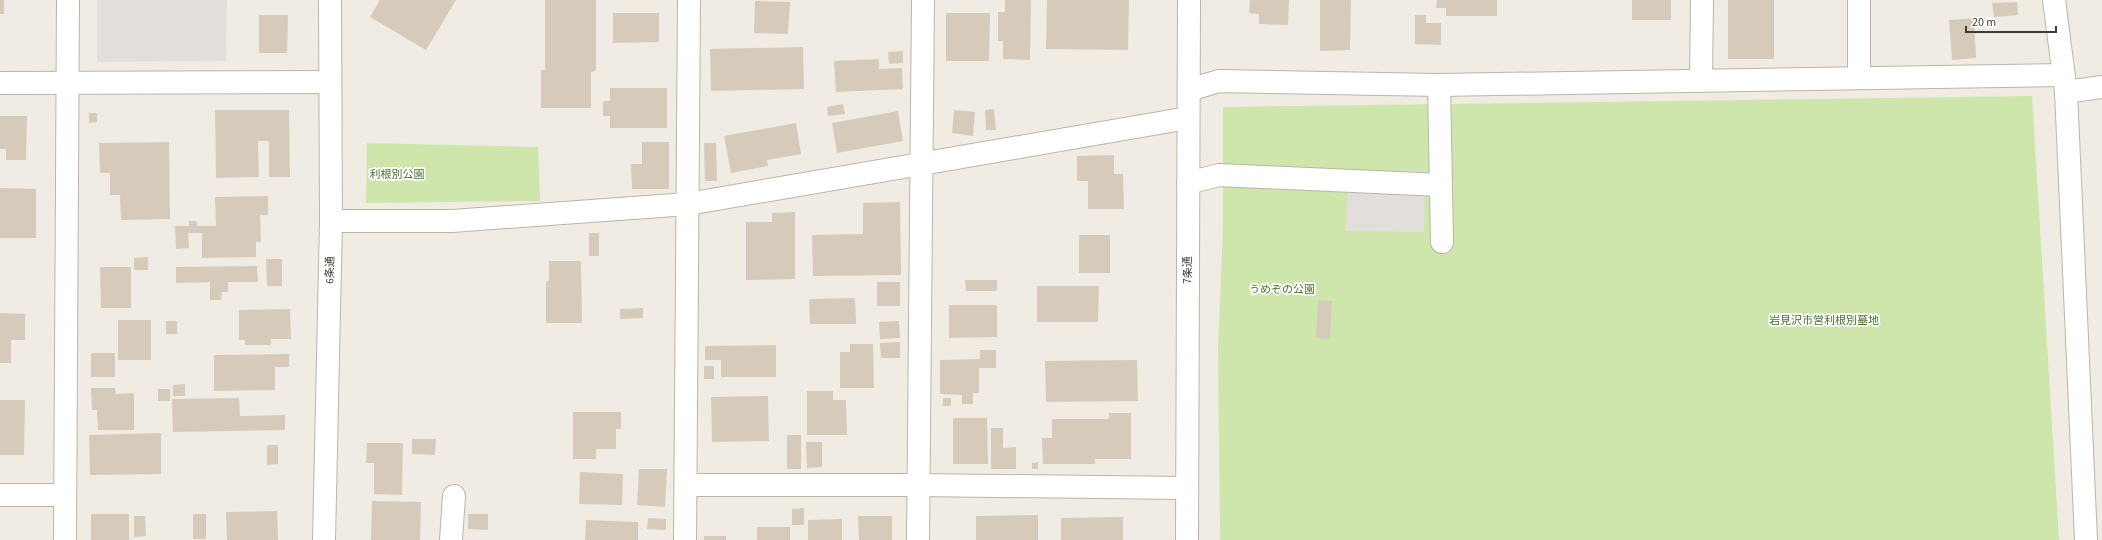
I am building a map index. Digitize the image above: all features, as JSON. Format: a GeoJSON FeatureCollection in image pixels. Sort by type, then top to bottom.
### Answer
{"type":"FeatureCollection","features":[{"type":"Feature","properties":{"kind":"street"},"geometry":{"type":"LineString","coordinates":[[65,540],[68,0]]}},
{"type":"Feature","properties":{"kind":"street","name":"6条通"},"geometry":{"type":"LineString","coordinates":[[324,540],[331,221],[330,0]]}},
{"type":"Feature","properties":{"kind":"street"},"geometry":{"type":"LineString","coordinates":[[686,540],[689,0]]}},
{"type":"Feature","properties":{"kind":"street"},"geometry":{"type":"LineString","coordinates":[[918,540],[917,485],[923,0]]}},
{"type":"Feature","properties":{"kind":"street","name":"7条通"},"geometry":{"type":"LineString","coordinates":[[1187,540],[1188,0]]}},
{"type":"Feature","properties":{"kind":"street"},"geometry":{"type":"LineString","coordinates":[[1700,81],[1702,0]]}},
{"type":"Feature","properties":{"kind":"street"},"geometry":{"type":"LineString","coordinates":[[1859,0],[1859,78]]}},
{"type":"Feature","properties":{"kind":"street"},"geometry":{"type":"LineString","coordinates":[[2054,0],[2065,84],[2086,540]]}},
{"type":"Feature","properties":{"kind":"street"},"geometry":{"type":"LineString","coordinates":[[1189,90],[1219,81],[1439,85],[1859,78],[2065,84],[2102,88]]}},
{"type":"Feature","properties":{"kind":"street"},"geometry":{"type":"LineString","coordinates":[[0,82],[330,82]]}},
{"type":"Feature","properties":{"kind":"street"},"geometry":{"type":"LineString","coordinates":[[1439,85],[1442,242]]}},
{"type":"Feature","properties":{"kind":"street"},"geometry":{"type":"LineString","coordinates":[[331,221],[452,221],[688,204],[1188,118]]}},
{"type":"Feature","properties":{"kind":"street"},"geometry":{"type":"LineString","coordinates":[[1188,183],[1219,175],[1441,185]]}},
{"type":"Feature","properties":{"kind":"street"},"geometry":{"type":"LineString","coordinates":[[686,485],[917,485],[1186,488]]}},
{"type":"Feature","properties":{"kind":"street"},"geometry":{"type":"LineString","coordinates":[[0,495],[65,495]]}},
{"type":"Feature","properties":{"kind":"street"},"geometry":{"type":"LineString","coordinates":[[451,540],[454,496]]}},
{"type":"Feature","properties":{"kind":"green space","name":"岩見沢市営利根別墓地"},"geometry":{"type":"Polygon","coordinates":[[[2032,96],[2059,540],[1220,540],[1218,348],[1223,229],[1223,107],[2032,96]]]}},
{"type":"Feature","properties":{"kind":"green space","name":"利根別公園"},"geometry":{"type":"Polygon","coordinates":[[[367,143],[538,147],[540,201],[366,203],[367,143]]]}},
{"type":"Feature","properties":{"kind":"shaded area"},"geometry":{"type":"Polygon","coordinates":[[[97,0],[227,0],[226,61],[97,62],[97,0]]]}},
{"type":"Feature","properties":{"kind":"shaded area"},"geometry":{"type":"Polygon","coordinates":[[[1348,170],[1425,171],[1424,232],[1346,231],[1348,170]]]}},
{"type":"Feature","properties":{"kind":"building"},"geometry":{"type":"Polygon","coordinates":[[[0,0],[4,0],[4,14],[0,14],[0,0]]]}},
{"type":"Feature","properties":{"kind":"building"},"geometry":{"type":"Polygon","coordinates":[[[380,0],[456,0],[426,50],[370,17],[380,0]]]}},
{"type":"Feature","properties":{"kind":"building"},"geometry":{"type":"Polygon","coordinates":[[[545,0],[596,0],[596,71],[591,72],[591,108],[541,108],[541,70],[545,70],[545,0]]]}},
{"type":"Feature","properties":{"kind":"building"},"geometry":{"type":"Polygon","coordinates":[[[1005,0],[1031,0],[1030,60],[1003,59],[1003,41],[998,41],[998,12],[1005,12],[1005,0]]]}},
{"type":"Feature","properties":{"kind":"building"},"geometry":{"type":"Polygon","coordinates":[[[1047,0],[1129,0],[1128,50],[1046,49],[1047,0]]]}},
{"type":"Feature","properties":{"kind":"building"},"geometry":{"type":"Polygon","coordinates":[[[1250,0],[1289,0],[1288,25],[1259,24],[1259,14],[1249,13],[1250,0]]]}},
{"type":"Feature","properties":{"kind":"building"},"geometry":{"type":"Polygon","coordinates":[[[1320,0],[1351,0],[1350,50],[1320,51],[1320,0]]]}},
{"type":"Feature","properties":{"kind":"building"},"geometry":{"type":"Polygon","coordinates":[[[1437,0],[1497,0],[1497,16],[1446,16],[1446,8],[1436,8],[1437,0]]]}},
{"type":"Feature","properties":{"kind":"building"},"geometry":{"type":"Polygon","coordinates":[[[1632,0],[1671,0],[1671,20],[1632,20],[1632,0]]]}},
{"type":"Feature","properties":{"kind":"building"},"geometry":{"type":"Polygon","coordinates":[[[1728,0],[1774,0],[1774,59],[1728,59],[1728,0]]]}},
{"type":"Feature","properties":{"kind":"building"},"geometry":{"type":"Polygon","coordinates":[[[755,1],[790,2],[788,34],[754,33],[755,1]]]}},
{"type":"Feature","properties":{"kind":"building"},"geometry":{"type":"Polygon","coordinates":[[[2017,2],[2018,15],[1994,17],[1992,3],[2017,2]]]}},
{"type":"Feature","properties":{"kind":"building"},"geometry":{"type":"Polygon","coordinates":[[[613,13],[659,13],[659,42],[613,43],[613,13]]]}},
{"type":"Feature","properties":{"kind":"building"},"geometry":{"type":"Polygon","coordinates":[[[946,13],[990,13],[989,61],[946,61],[946,13]]]}},
{"type":"Feature","properties":{"kind":"building"},"geometry":{"type":"Polygon","coordinates":[[[259,15],[288,15],[287,53],[259,53],[259,15]]]}},
{"type":"Feature","properties":{"kind":"building"},"geometry":{"type":"Polygon","coordinates":[[[1415,15],[1426,15],[1426,23],[1441,23],[1441,45],[1415,44],[1415,15]]]}},
{"type":"Feature","properties":{"kind":"building"},"geometry":{"type":"Polygon","coordinates":[[[1974,18],[1976,58],[1952,60],[1949,20],[1974,18]]]}},
{"type":"Feature","properties":{"kind":"building"},"geometry":{"type":"Polygon","coordinates":[[[803,47],[804,89],[711,91],[710,49],[803,47]]]}},
{"type":"Feature","properties":{"kind":"building"},"geometry":{"type":"Polygon","coordinates":[[[903,51],[903,63],[889,64],[888,52],[903,51]]]}},
{"type":"Feature","properties":{"kind":"building"},"geometry":{"type":"Polygon","coordinates":[[[879,59],[879,69],[902,68],[903,89],[836,92],[834,61],[879,59]]]}},
{"type":"Feature","properties":{"kind":"building"},"geometry":{"type":"Polygon","coordinates":[[[610,88],[667,88],[667,128],[610,128],[610,116],[603,116],[603,101],[610,101],[610,88]]]}},
{"type":"Feature","properties":{"kind":"building"},"geometry":{"type":"Polygon","coordinates":[[[843,104],[845,114],[828,116],[827,107],[843,104]]]}},
{"type":"Feature","properties":{"kind":"building"},"geometry":{"type":"Polygon","coordinates":[[[994,109],[996,130],[986,130],[985,110],[994,109]]]}},
{"type":"Feature","properties":{"kind":"building"},"geometry":{"type":"Polygon","coordinates":[[[215,110],[289,110],[290,177],[269,177],[269,141],[258,141],[259,177],[216,178],[215,110]]]}},
{"type":"Feature","properties":{"kind":"building"},"geometry":{"type":"Polygon","coordinates":[[[954,110],[975,112],[973,136],[952,133],[954,110]]]}},
{"type":"Feature","properties":{"kind":"building"},"geometry":{"type":"Polygon","coordinates":[[[898,111],[903,141],[837,153],[832,123],[898,111]]]}},
{"type":"Feature","properties":{"kind":"building"},"geometry":{"type":"Polygon","coordinates":[[[89,113],[97,113],[97,122],[89,123],[89,113]]]}},
{"type":"Feature","properties":{"kind":"building"},"geometry":{"type":"Polygon","coordinates":[[[0,116],[27,116],[26,160],[6,160],[6,149],[0,149],[0,116]]]}},
{"type":"Feature","properties":{"kind":"building"},"geometry":{"type":"Polygon","coordinates":[[[796,123],[801,154],[767,160],[768,166],[731,173],[724,136],[796,123]]]}},
{"type":"Feature","properties":{"kind":"building"},"geometry":{"type":"Polygon","coordinates":[[[169,142],[170,219],[121,220],[120,195],[110,195],[110,173],[100,173],[99,143],[169,142]]]}},
{"type":"Feature","properties":{"kind":"building"},"geometry":{"type":"Polygon","coordinates":[[[642,142],[669,142],[669,189],[632,189],[631,164],[642,164],[642,142]]]}},
{"type":"Feature","properties":{"kind":"building"},"geometry":{"type":"Polygon","coordinates":[[[704,143],[716,143],[717,181],[705,181],[704,143]]]}},
{"type":"Feature","properties":{"kind":"building"},"geometry":{"type":"Polygon","coordinates":[[[1114,155],[1114,174],[1123,174],[1124,209],[1088,209],[1088,181],[1077,181],[1077,156],[1114,155]]]}},
{"type":"Feature","properties":{"kind":"building"},"geometry":{"type":"Polygon","coordinates":[[[0,188],[36,189],[36,238],[0,238],[0,188]]]}},
{"type":"Feature","properties":{"kind":"building"},"geometry":{"type":"Polygon","coordinates":[[[268,196],[268,215],[260,215],[261,242],[256,242],[256,257],[202,258],[202,233],[188,233],[189,248],[176,249],[175,226],[189,226],[189,221],[197,221],[197,226],[216,226],[215,197],[268,196]]]}},
{"type":"Feature","properties":{"kind":"building"},"geometry":{"type":"Polygon","coordinates":[[[900,202],[901,275],[813,276],[812,235],[863,234],[863,203],[900,202]]]}},
{"type":"Feature","properties":{"kind":"building"},"geometry":{"type":"Polygon","coordinates":[[[795,212],[795,279],[746,280],[746,222],[772,222],[772,213],[795,212]]]}},
{"type":"Feature","properties":{"kind":"building"},"geometry":{"type":"Polygon","coordinates":[[[589,233],[599,233],[599,256],[589,256],[589,233]]]}},
{"type":"Feature","properties":{"kind":"building"},"geometry":{"type":"Polygon","coordinates":[[[1079,235],[1110,235],[1110,273],[1079,273],[1079,235]]]}},
{"type":"Feature","properties":{"kind":"building"},"geometry":{"type":"Polygon","coordinates":[[[148,257],[148,270],[134,270],[134,258],[148,257]]]}},
{"type":"Feature","properties":{"kind":"building"},"geometry":{"type":"Polygon","coordinates":[[[266,259],[282,259],[282,286],[267,286],[266,259]]]}},
{"type":"Feature","properties":{"kind":"building"},"geometry":{"type":"Polygon","coordinates":[[[549,261],[581,261],[582,323],[546,323],[546,281],[549,281],[549,261]]]}},
{"type":"Feature","properties":{"kind":"building"},"geometry":{"type":"Polygon","coordinates":[[[257,266],[258,282],[228,282],[228,292],[222,292],[221,300],[210,300],[210,282],[176,283],[176,267],[257,266]]]}},
{"type":"Feature","properties":{"kind":"building"},"geometry":{"type":"Polygon","coordinates":[[[100,267],[131,267],[131,308],[101,308],[100,267]]]}},
{"type":"Feature","properties":{"kind":"building"},"geometry":{"type":"Polygon","coordinates":[[[965,280],[997,280],[997,291],[966,291],[965,280]]]}},
{"type":"Feature","properties":{"kind":"building"},"geometry":{"type":"Polygon","coordinates":[[[877,282],[900,282],[900,306],[877,306],[877,282]]]}},
{"type":"Feature","properties":{"kind":"building"},"geometry":{"type":"Polygon","coordinates":[[[1037,286],[1099,286],[1098,322],[1037,322],[1037,286]]]}},
{"type":"Feature","properties":{"kind":"building"},"geometry":{"type":"Polygon","coordinates":[[[855,298],[856,324],[810,324],[809,299],[855,298]]]}},
{"type":"Feature","properties":{"kind":"building"},"geometry":{"type":"Polygon","coordinates":[[[1318,300],[1332,301],[1330,339],[1316,338],[1318,300]]]}},
{"type":"Feature","properties":{"kind":"building"},"geometry":{"type":"Polygon","coordinates":[[[949,305],[997,305],[997,337],[949,338],[949,305]]]}},
{"type":"Feature","properties":{"kind":"building"},"geometry":{"type":"Polygon","coordinates":[[[643,308],[643,318],[620,319],[620,309],[643,308]]]}},
{"type":"Feature","properties":{"kind":"building"},"geometry":{"type":"Polygon","coordinates":[[[290,309],[291,339],[271,339],[271,345],[245,345],[245,340],[239,340],[239,310],[290,309]]]}},
{"type":"Feature","properties":{"kind":"building"},"geometry":{"type":"Polygon","coordinates":[[[0,313],[25,314],[25,340],[11,340],[11,363],[0,363],[0,313]]]}},
{"type":"Feature","properties":{"kind":"building"},"geometry":{"type":"Polygon","coordinates":[[[118,320],[151,320],[151,360],[118,360],[118,320]]]}},
{"type":"Feature","properties":{"kind":"building"},"geometry":{"type":"Polygon","coordinates":[[[166,321],[177,321],[177,334],[166,334],[166,321]]]}},
{"type":"Feature","properties":{"kind":"building"},"geometry":{"type":"Polygon","coordinates":[[[899,321],[900,338],[880,339],[879,322],[899,321]]]}},
{"type":"Feature","properties":{"kind":"building"},"geometry":{"type":"Polygon","coordinates":[[[900,342],[900,358],[881,358],[880,343],[900,342]]]}},
{"type":"Feature","properties":{"kind":"building"},"geometry":{"type":"Polygon","coordinates":[[[850,344],[873,344],[874,388],[840,388],[840,352],[850,352],[850,344]]]}},
{"type":"Feature","properties":{"kind":"building"},"geometry":{"type":"Polygon","coordinates":[[[776,345],[776,377],[721,377],[721,360],[705,360],[705,346],[776,345]]]}},
{"type":"Feature","properties":{"kind":"building"},"geometry":{"type":"Polygon","coordinates":[[[980,350],[996,350],[996,368],[979,368],[979,393],[973,393],[973,404],[962,404],[962,395],[940,394],[940,360],[980,359],[980,350]]]}},
{"type":"Feature","properties":{"kind":"building"},"geometry":{"type":"Polygon","coordinates":[[[91,353],[115,353],[115,377],[91,377],[91,353]]]}},
{"type":"Feature","properties":{"kind":"building"},"geometry":{"type":"Polygon","coordinates":[[[289,354],[289,367],[275,367],[275,390],[214,391],[214,355],[289,354]]]}},
{"type":"Feature","properties":{"kind":"building"},"geometry":{"type":"Polygon","coordinates":[[[1137,360],[1138,401],[1046,402],[1045,361],[1137,360]]]}},
{"type":"Feature","properties":{"kind":"building"},"geometry":{"type":"Polygon","coordinates":[[[704,366],[714,366],[714,379],[704,379],[704,366]]]}},
{"type":"Feature","properties":{"kind":"building"},"geometry":{"type":"Polygon","coordinates":[[[185,384],[185,396],[173,396],[173,385],[185,384]]]}},
{"type":"Feature","properties":{"kind":"building"},"geometry":{"type":"Polygon","coordinates":[[[91,388],[115,388],[116,394],[134,393],[134,430],[98,430],[97,410],[92,410],[91,388]]]}},
{"type":"Feature","properties":{"kind":"building"},"geometry":{"type":"Polygon","coordinates":[[[158,389],[170,389],[170,401],[158,401],[158,389]]]}},
{"type":"Feature","properties":{"kind":"building"},"geometry":{"type":"Polygon","coordinates":[[[807,391],[833,391],[833,400],[846,400],[847,435],[807,435],[807,391]]]}},
{"type":"Feature","properties":{"kind":"building"},"geometry":{"type":"Polygon","coordinates":[[[768,396],[769,441],[712,442],[711,397],[768,396]]]}},
{"type":"Feature","properties":{"kind":"building"},"geometry":{"type":"Polygon","coordinates":[[[239,398],[240,416],[285,415],[285,430],[173,432],[172,399],[239,398]]]}},
{"type":"Feature","properties":{"kind":"building"},"geometry":{"type":"Polygon","coordinates":[[[943,398],[951,398],[951,406],[943,406],[943,398]]]}},
{"type":"Feature","properties":{"kind":"building"},"geometry":{"type":"Polygon","coordinates":[[[0,400],[25,400],[24,455],[0,455],[0,400]]]}},
{"type":"Feature","properties":{"kind":"building"},"geometry":{"type":"Polygon","coordinates":[[[573,412],[621,412],[621,429],[616,429],[616,449],[596,449],[596,459],[573,459],[573,412]]]}},
{"type":"Feature","properties":{"kind":"building"},"geometry":{"type":"Polygon","coordinates":[[[1109,413],[1131,413],[1131,459],[1095,459],[1095,464],[1043,464],[1042,438],[1052,438],[1052,419],[1109,419],[1109,413]]]}},
{"type":"Feature","properties":{"kind":"building"},"geometry":{"type":"Polygon","coordinates":[[[953,418],[987,418],[988,464],[953,464],[953,418]]]}},
{"type":"Feature","properties":{"kind":"building"},"geometry":{"type":"Polygon","coordinates":[[[991,428],[1003,428],[1003,448],[1016,447],[1016,469],[991,469],[991,428]]]}},
{"type":"Feature","properties":{"kind":"building"},"geometry":{"type":"Polygon","coordinates":[[[161,433],[161,474],[90,475],[89,435],[161,433]]]}},
{"type":"Feature","properties":{"kind":"building"},"geometry":{"type":"Polygon","coordinates":[[[787,435],[801,435],[801,469],[787,469],[787,435]]]}},
{"type":"Feature","properties":{"kind":"building"},"geometry":{"type":"Polygon","coordinates":[[[412,439],[436,439],[435,455],[412,454],[412,439]]]}},
{"type":"Feature","properties":{"kind":"building"},"geometry":{"type":"Polygon","coordinates":[[[806,442],[822,442],[822,467],[807,468],[806,442]]]}},
{"type":"Feature","properties":{"kind":"building"},"geometry":{"type":"Polygon","coordinates":[[[367,443],[403,443],[402,495],[374,494],[374,463],[366,463],[367,443]]]}},
{"type":"Feature","properties":{"kind":"building"},"geometry":{"type":"Polygon","coordinates":[[[267,445],[278,445],[278,464],[267,465],[267,445]]]}},
{"type":"Feature","properties":{"kind":"building"},"geometry":{"type":"Polygon","coordinates":[[[1038,462],[1038,469],[1032,469],[1032,463],[1038,462]]]}},
{"type":"Feature","properties":{"kind":"building"},"geometry":{"type":"Polygon","coordinates":[[[639,469],[667,469],[665,507],[637,505],[639,469]]]}},
{"type":"Feature","properties":{"kind":"building"},"geometry":{"type":"Polygon","coordinates":[[[580,472],[623,474],[622,505],[579,504],[580,472]]]}},
{"type":"Feature","properties":{"kind":"building"},"geometry":{"type":"Polygon","coordinates":[[[372,501],[421,502],[420,540],[371,540],[372,501]]]}},
{"type":"Feature","properties":{"kind":"building"},"geometry":{"type":"Polygon","coordinates":[[[804,508],[804,525],[792,525],[792,509],[804,508]]]}},
{"type":"Feature","properties":{"kind":"building"},"geometry":{"type":"Polygon","coordinates":[[[277,511],[278,540],[227,540],[226,512],[277,511]]]}},
{"type":"Feature","properties":{"kind":"building"},"geometry":{"type":"Polygon","coordinates":[[[91,514],[129,514],[129,540],[91,540],[91,514]]]}},
{"type":"Feature","properties":{"kind":"building"},"geometry":{"type":"Polygon","coordinates":[[[193,514],[206,514],[206,539],[193,539],[193,514]]]}},
{"type":"Feature","properties":{"kind":"building"},"geometry":{"type":"Polygon","coordinates":[[[468,514],[488,514],[488,530],[468,529],[468,514]]]}},
{"type":"Feature","properties":{"kind":"building"},"geometry":{"type":"Polygon","coordinates":[[[1038,515],[1038,540],[976,540],[976,516],[1038,515]]]}},
{"type":"Feature","properties":{"kind":"building"},"geometry":{"type":"Polygon","coordinates":[[[134,516],[145,516],[146,536],[134,537],[134,516]]]}},
{"type":"Feature","properties":{"kind":"building"},"geometry":{"type":"Polygon","coordinates":[[[858,516],[892,516],[892,540],[859,540],[858,516]]]}},
{"type":"Feature","properties":{"kind":"building"},"geometry":{"type":"Polygon","coordinates":[[[1123,517],[1123,540],[1061,540],[1061,518],[1123,517]]]}},
{"type":"Feature","properties":{"kind":"building"},"geometry":{"type":"Polygon","coordinates":[[[648,518],[666,519],[666,530],[647,529],[648,518]]]}},
{"type":"Feature","properties":{"kind":"building"},"geometry":{"type":"Polygon","coordinates":[[[842,519],[842,540],[808,540],[808,520],[842,519]]]}},
{"type":"Feature","properties":{"kind":"building"},"geometry":{"type":"Polygon","coordinates":[[[586,520],[638,522],[638,540],[585,540],[586,520]]]}},
{"type":"Feature","properties":{"kind":"building"},"geometry":{"type":"Polygon","coordinates":[[[757,527],[790,527],[790,540],[757,540],[757,527]]]}},
{"type":"Feature","properties":{"kind":"building"},"geometry":{"type":"Polygon","coordinates":[[[704,536],[726,536],[726,540],[704,540],[704,536]]]}},
{"type":"Feature","properties":{"kind":"park label","name":"うめぞの公園"},"geometry":{"type":"Point","coordinates":[1282,289]}}]}
